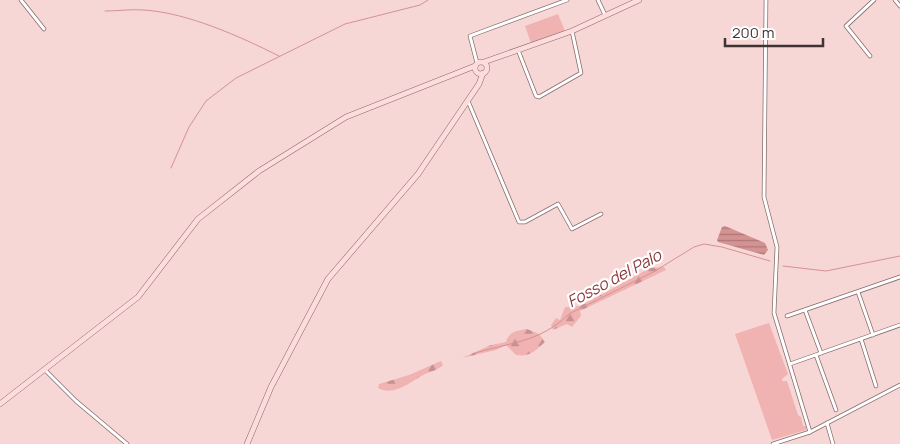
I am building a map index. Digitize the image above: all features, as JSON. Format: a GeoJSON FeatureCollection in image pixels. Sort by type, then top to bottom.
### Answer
{"type":"FeatureCollection","features":[{"type":"Feature","properties":{"kind":"main road"},"geometry":{"type":"LineString","coordinates":[[0,404],[138,297],[198,219],[259,171],[346,117],[468,68],[572,31],[639,0]]}},
{"type":"Feature","properties":{"kind":"main road"},"geometry":{"type":"LineString","coordinates":[[478,66],[487,68],[497,58]]}},
{"type":"Feature","properties":{"kind":"main road"},"geometry":{"type":"LineString","coordinates":[[247,444],[271,387],[328,279],[418,174],[479,84],[478,66]]}},
{"type":"Feature","properties":{"kind":"street"},"geometry":{"type":"LineString","coordinates":[[21,0],[44,29]]}},
{"type":"Feature","properties":{"kind":"street"},"geometry":{"type":"LineString","coordinates":[[478,66],[470,42],[470,36],[567,0]]}},
{"type":"Feature","properties":{"kind":"street"},"geometry":{"type":"LineString","coordinates":[[598,0],[606,16]]}},
{"type":"Feature","properties":{"kind":"street"},"geometry":{"type":"LineString","coordinates":[[766,0],[764,197],[777,247],[773,305],[775,320],[810,432]]}},
{"type":"Feature","properties":{"kind":"street"},"geometry":{"type":"LineString","coordinates":[[870,56],[846,26],[874,0]]}},
{"type":"Feature","properties":{"kind":"street"},"geometry":{"type":"LineString","coordinates":[[895,0],[900,6]]}},
{"type":"Feature","properties":{"kind":"street"},"geometry":{"type":"LineString","coordinates":[[518,50],[536,96],[539,97],[581,73],[572,31]]}},
{"type":"Feature","properties":{"kind":"street"},"geometry":{"type":"LineString","coordinates":[[468,100],[519,222],[525,222],[557,204],[562,207],[572,228],[601,214]]}},
{"type":"Feature","properties":{"kind":"street"},"geometry":{"type":"LineString","coordinates":[[787,316],[900,277]]}},
{"type":"Feature","properties":{"kind":"street"},"geometry":{"type":"LineString","coordinates":[[858,292],[873,335]]}},
{"type":"Feature","properties":{"kind":"street"},"geometry":{"type":"LineString","coordinates":[[805,310],[836,410]]}},
{"type":"Feature","properties":{"kind":"street"},"geometry":{"type":"LineString","coordinates":[[790,364],[900,325]]}},
{"type":"Feature","properties":{"kind":"street"},"geometry":{"type":"LineString","coordinates":[[861,339],[876,386]]}},
{"type":"Feature","properties":{"kind":"street"},"geometry":{"type":"LineString","coordinates":[[45,370],[76,401],[127,444]]}},
{"type":"Feature","properties":{"kind":"street"},"geometry":{"type":"LineString","coordinates":[[773,444],[810,432],[900,386]]}},
{"type":"Feature","properties":{"kind":"street"},"geometry":{"type":"LineString","coordinates":[[827,423],[833,444]]}},
{"type":"Feature","properties":{"kind":"green space"},"geometry":{"type":"Polygon","coordinates":[[[558,14],[565,31],[531,43],[525,26],[558,14]]]}},
{"type":"Feature","properties":{"kind":"green space"},"geometry":{"type":"Polygon","coordinates":[[[664,267],[666,270],[580,311],[581,316],[572,327],[567,324],[553,330],[551,325],[556,318],[560,320],[565,307],[580,306],[650,268],[664,267]]]}},
{"type":"Feature","properties":{"kind":"green space"},"geometry":{"type":"Polygon","coordinates":[[[769,323],[788,374],[782,381],[787,381],[798,415],[801,417],[803,426],[806,426],[806,430],[772,440],[735,334],[769,323]]]}},
{"type":"Feature","properties":{"kind":"green space"},"geometry":{"type":"Polygon","coordinates":[[[527,329],[539,334],[545,342],[529,354],[516,355],[506,345],[496,350],[462,358],[491,345],[506,342],[511,334],[527,329]]]}},
{"type":"Feature","properties":{"kind":"green space"},"geometry":{"type":"Polygon","coordinates":[[[441,361],[443,365],[439,368],[403,387],[391,391],[378,388],[379,384],[409,375],[441,361]]]}},
{"type":"Feature","properties":{"kind":"shaded area"},"geometry":{"type":"Polygon","coordinates":[[[725,226],[765,243],[768,250],[764,255],[718,242],[722,227],[725,226]]]}},
{"type":"Feature","properties":{"kind":"waterway"},"geometry":{"type":"LineString","coordinates":[[171,168],[189,127],[206,101],[236,78],[345,24],[420,5],[428,0]]}},
{"type":"Feature","properties":{"kind":"waterway"},"geometry":{"type":"LineString","coordinates":[[105,11],[144,10],[178,16],[230,33],[279,56]]}},
{"type":"Feature","properties":{"kind":"waterway","name":"Fosso del Palo"},"geometry":{"type":"LineString","coordinates":[[472,354],[524,340],[547,331],[569,314],[655,271],[694,247],[704,244],[722,247],[770,261]]}},
{"type":"Feature","properties":{"kind":"waterway","name":"Fosso del Palo"},"geometry":{"type":"LineString","coordinates":[[783,266],[826,271],[900,256]]}}]}
